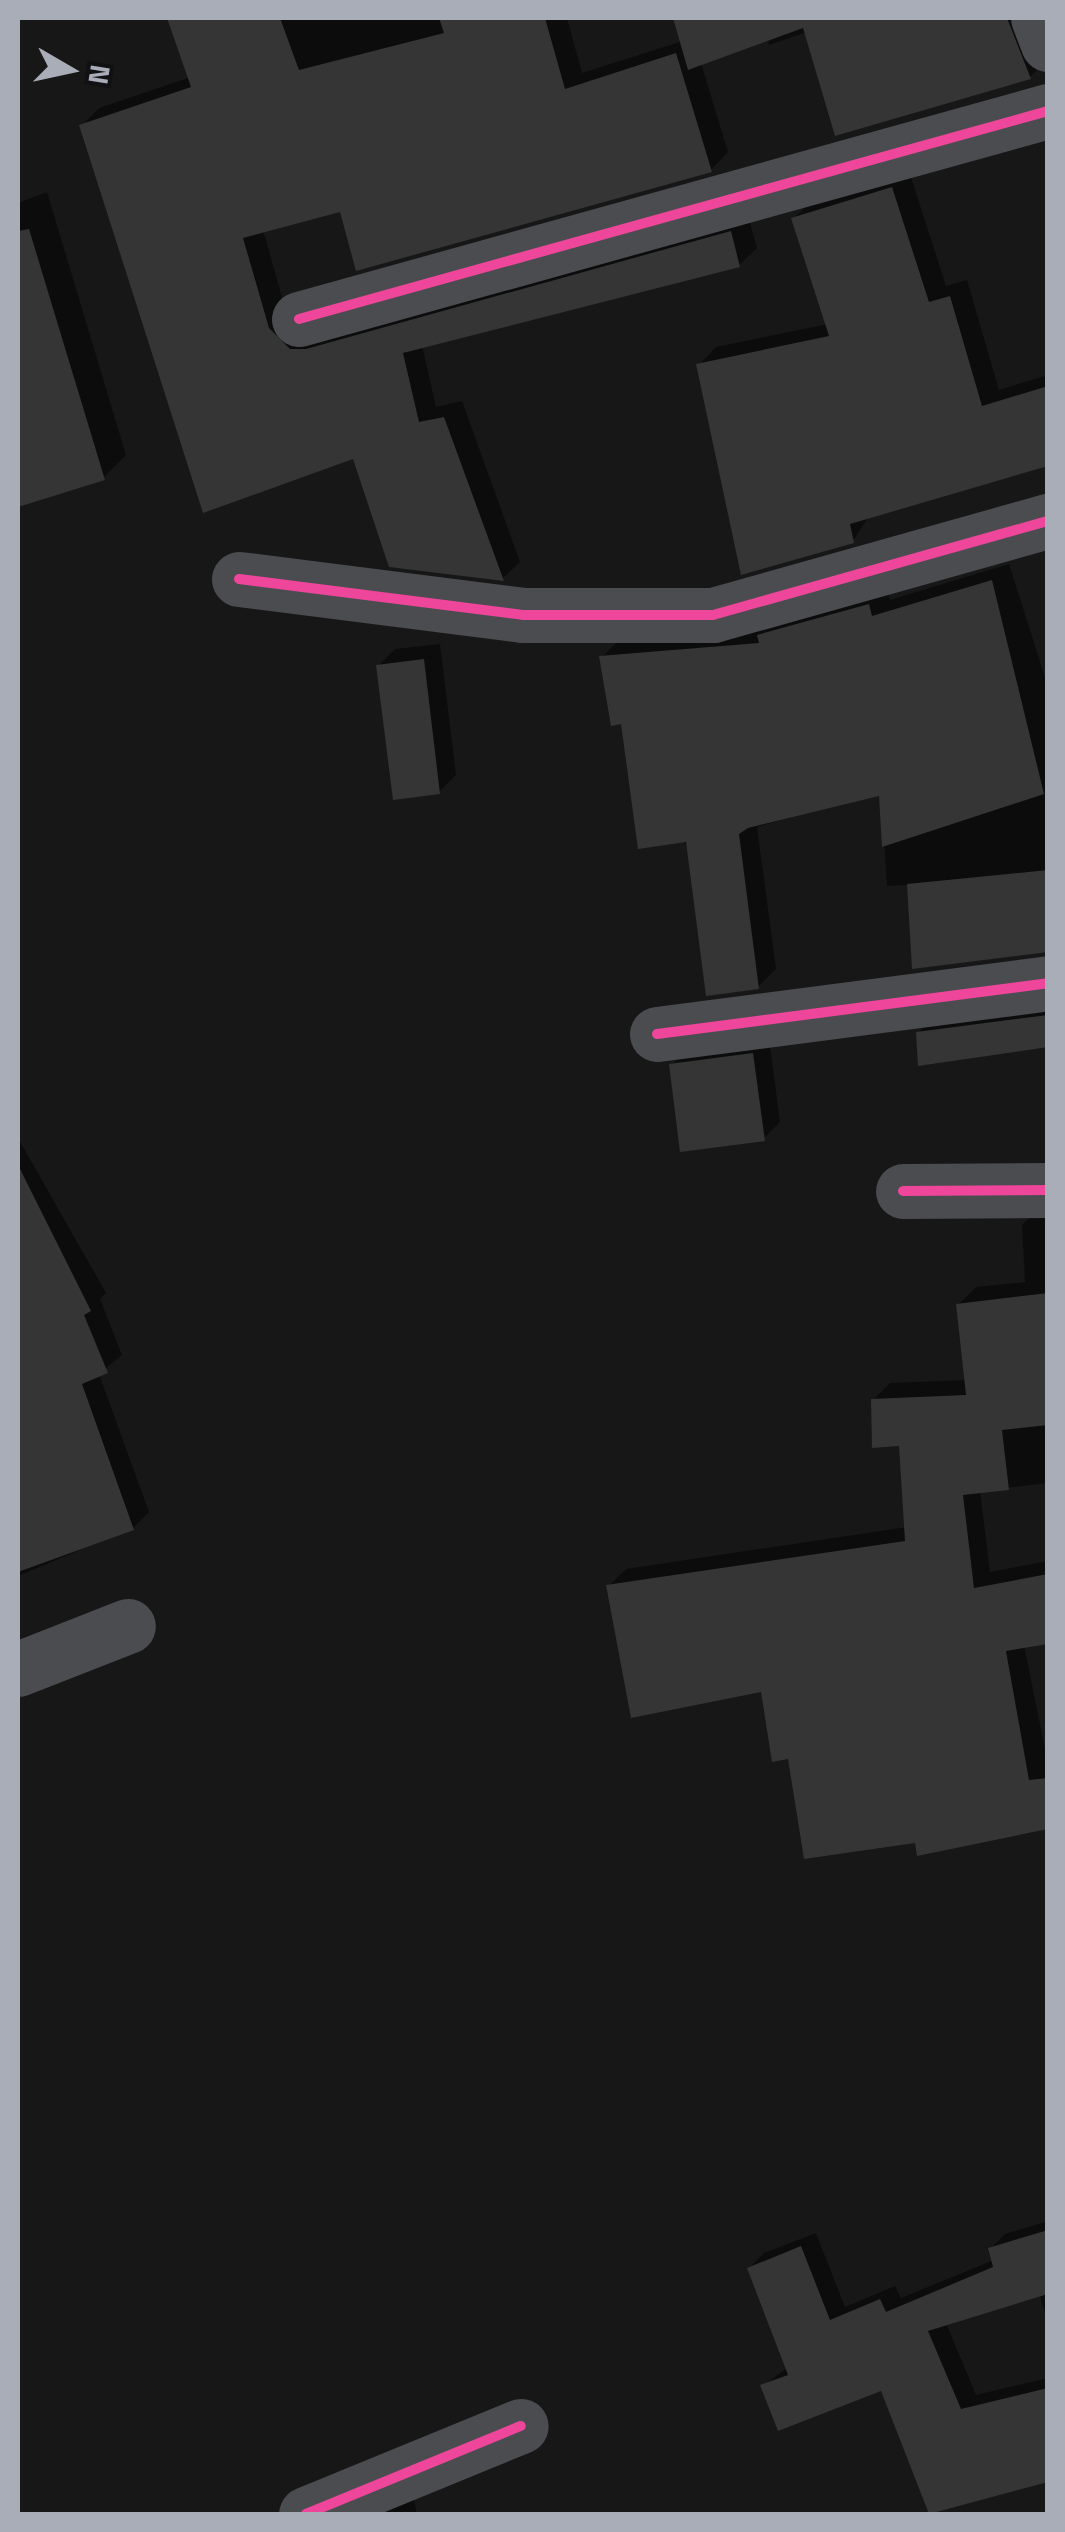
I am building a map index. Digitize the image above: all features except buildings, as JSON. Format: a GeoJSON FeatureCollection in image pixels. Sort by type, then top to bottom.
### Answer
{"type":"FeatureCollection","features":[{"type":"Feature","properties":{"kind":"street"},"geometry":{"type":"LineString","coordinates":[[1038,18],[1048,44]]}},
{"type":"Feature","properties":{"kind":"street"},"geometry":{"type":"LineString","coordinates":[[299,319],[1048,111]]}},
{"type":"Feature","properties":{"kind":"street"},"geometry":{"type":"LineString","coordinates":[[239,579],[523,616],[714,615],[1048,521]]}},
{"type":"Feature","properties":{"kind":"street"},"geometry":{"type":"LineString","coordinates":[[656,1034],[1048,983]]}},
{"type":"Feature","properties":{"kind":"street"},"geometry":{"type":"LineString","coordinates":[[903,1191],[1048,1190]]}},
{"type":"Feature","properties":{"kind":"street"},"geometry":{"type":"LineString","coordinates":[[18,1669],[128,1626]]}},
{"type":"Feature","properties":{"kind":"street"},"geometry":{"type":"LineString","coordinates":[[306,2514],[520,2426]]}},
{"type":"Feature","properties":{"kind":"cycle path"},"geometry":{"type":"LineString","coordinates":[[299,319],[1048,111]]}},
{"type":"Feature","properties":{"kind":"cycle path"},"geometry":{"type":"LineString","coordinates":[[239,579],[523,615],[713,615],[1048,521]]}},
{"type":"Feature","properties":{"kind":"cycle path"},"geometry":{"type":"LineString","coordinates":[[657,1034],[1048,983]]}},
{"type":"Feature","properties":{"kind":"cycle path"},"geometry":{"type":"LineString","coordinates":[[903,1191],[1048,1190]]}},
{"type":"Feature","properties":{"kind":"cycle path"},"geometry":{"type":"LineString","coordinates":[[306,2514],[521,2426]]}}]}
